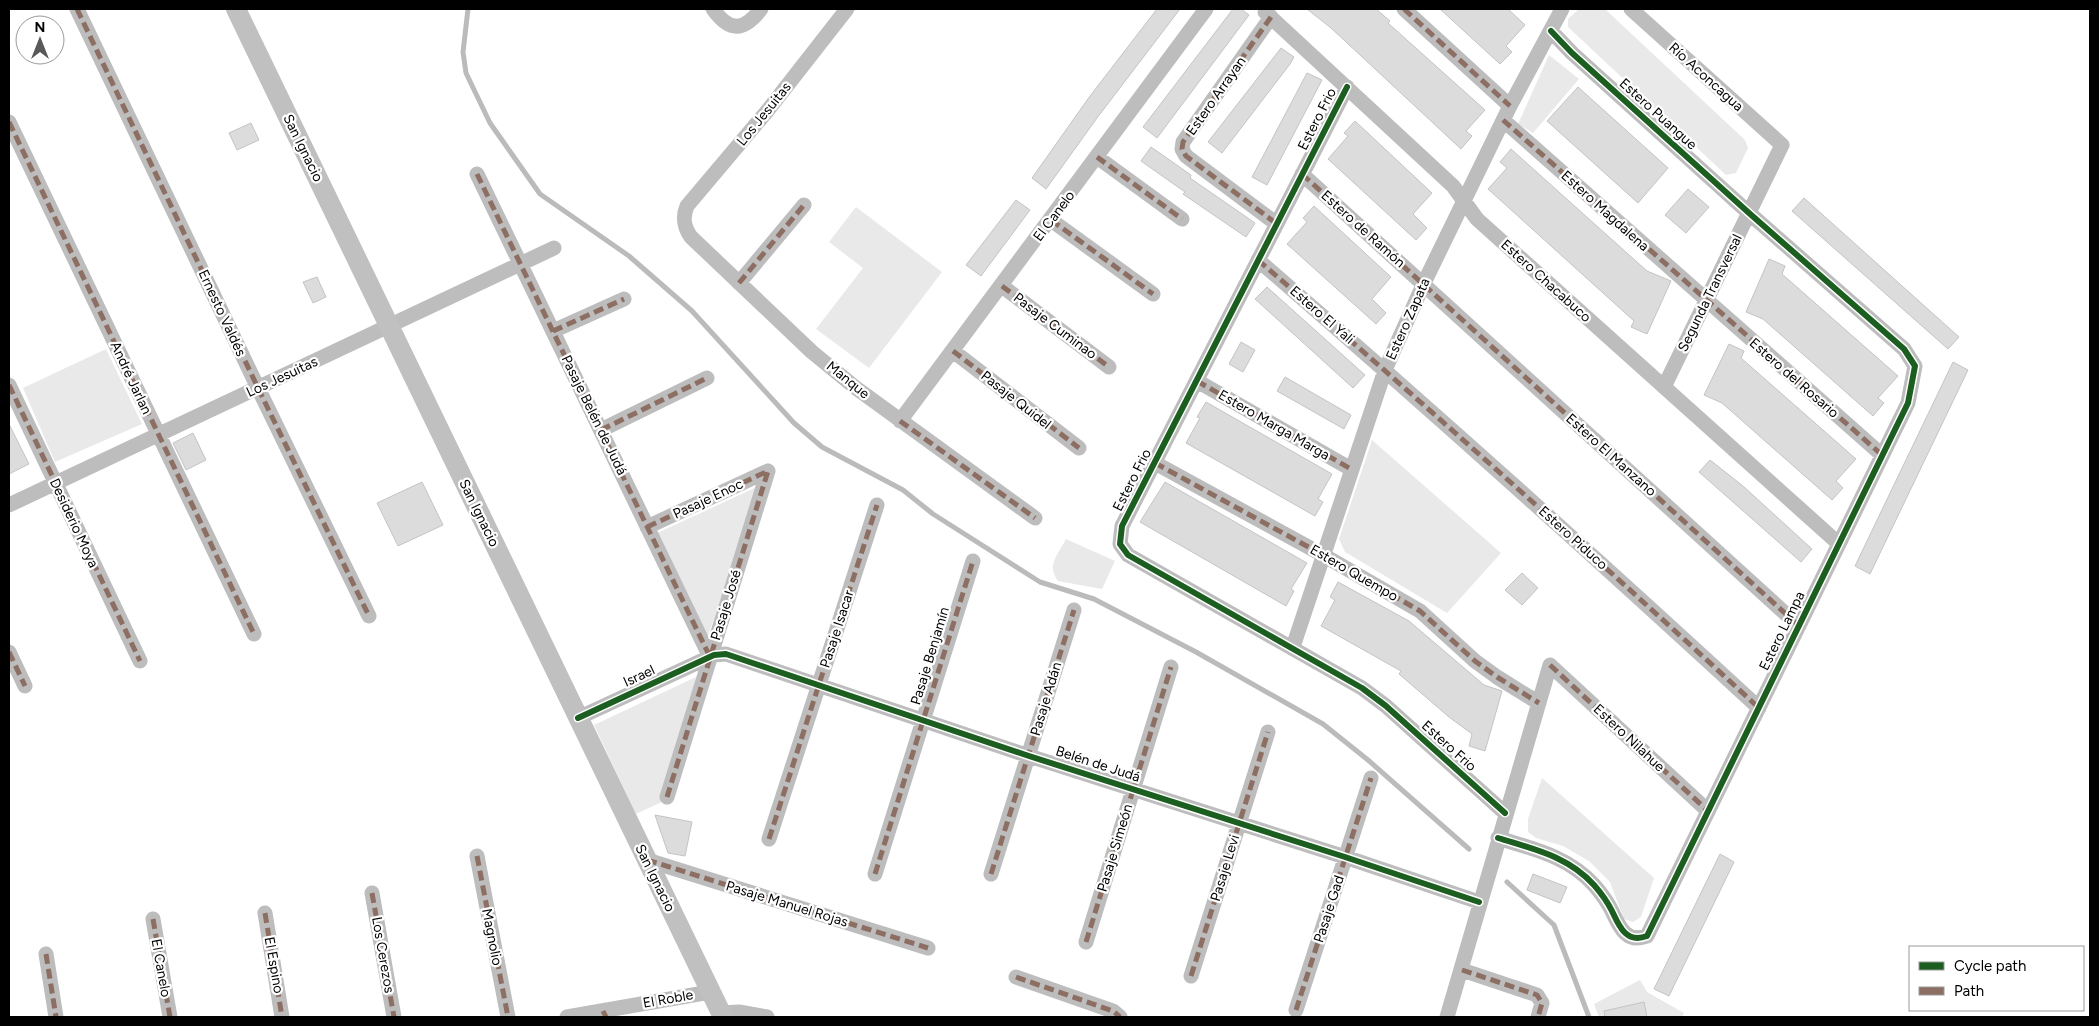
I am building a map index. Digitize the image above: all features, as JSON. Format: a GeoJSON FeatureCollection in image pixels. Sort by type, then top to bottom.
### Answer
{"type":"FeatureCollection","features":[{"type":"Feature","properties":{"kind":"main road","name":"San Ignacio"},"geometry":{"type":"LineString","coordinates":[[236,9],[722,1015]]}},
{"type":"Feature","properties":{"kind":"street","name":"Ernesto Valdés"},"geometry":{"type":"LineString","coordinates":[[77,9],[369,616]]}},
{"type":"Feature","properties":{"kind":"street"},"geometry":{"type":"LineString","coordinates":[[713,9],[722,21],[735,27],[749,23],[761,9]]}},
{"type":"Feature","properties":{"kind":"street","name":"Los Jesuitas"},"geometry":{"type":"LineString","coordinates":[[684,219],[684,212],[691,200],[762,117],[847,9]]}},
{"type":"Feature","properties":{"kind":"street","name":"El Canelo"},"geometry":{"type":"LineString","coordinates":[[900,421],[1206,9]]}},
{"type":"Feature","properties":{"kind":"street"},"geometry":{"type":"LineString","coordinates":[[1404,9],[1510,106]]}},
{"type":"Feature","properties":{"kind":"street","name":"Río Aconcagua"},"geometry":{"type":"LineString","coordinates":[[1631,9],[1782,145]]}},
{"type":"Feature","properties":{"kind":"street","name":"Estero Chacabuco"},"geometry":{"type":"LineString","coordinates":[[1270,13],[1453,186],[1477,219],[1839,544]]}},
{"type":"Feature","properties":{"kind":"street","name":"Estero Arrayan"},"geometry":{"type":"LineString","coordinates":[[1270,13],[1183,142],[1182,149],[1186,156],[1277,224]]}},
{"type":"Feature","properties":{"kind":"street","name":"Estero Zapata"},"geometry":{"type":"LineString","coordinates":[[1293,647],[1385,370],[1424,283],[1554,17]]}},
{"type":"Feature","properties":{"kind":"street","name":"Estero Puangue"},"geometry":{"type":"LineString","coordinates":[[1554,17],[1749,213]]}},
{"type":"Feature","properties":{"kind":"street","name":"Estero Frio"},"geometry":{"type":"LineString","coordinates":[[1347,87],[1121,530],[1120,544],[1128,555],[1293,647],[1372,695],[1505,814]]}},
{"type":"Feature","properties":{"kind":"street","name":"Estero Magdalena"},"geometry":{"type":"LineString","coordinates":[[1503,120],[1706,301]]}},
{"type":"Feature","properties":{"kind":"street","name":"André Jarlan"},"geometry":{"type":"LineString","coordinates":[[9,122],[254,634]]}},
{"type":"Feature","properties":{"kind":"street","name":"Segunda Transversal"},"geometry":{"type":"LineString","coordinates":[[1664,387],[1782,145]]}},
{"type":"Feature","properties":{"kind":"street"},"geometry":{"type":"LineString","coordinates":[[1097,157],[1182,220]]}},
{"type":"Feature","properties":{"kind":"street","name":"Pasaje Belén de Judá"},"geometry":{"type":"LineString","coordinates":[[477,174],[710,657]]}},
{"type":"Feature","properties":{"kind":"street","name":"Estero de Ramón"},"geometry":{"type":"LineString","coordinates":[[1302,174],[1424,283]]}},
{"type":"Feature","properties":{"kind":"street"},"geometry":{"type":"LineString","coordinates":[[739,283],[804,205]]}},
{"type":"Feature","properties":{"kind":"street","name":"Estero Lampa"},"geometry":{"type":"LineString","coordinates":[[1498,838],[1543,852],[1572,865],[1585,875],[1604,898],[1621,930],[1626,935],[1641,938],[1647,936],[1908,403],[1915,366],[1904,349],[1749,213]]}},
{"type":"Feature","properties":{"kind":"street","name":"Manque"},"geometry":{"type":"LineString","coordinates":[[684,219],[687,232],[691,237],[812,352],[900,421],[1035,518]]}},
{"type":"Feature","properties":{"kind":"street"},"geometry":{"type":"LineString","coordinates":[[1051,220],[1153,294]]}},
{"type":"Feature","properties":{"kind":"street","name":"Los Jesuitas"},"geometry":{"type":"LineString","coordinates":[[9,505],[554,248]]}},
{"type":"Feature","properties":{"kind":"street","name":"Estero El Yali"},"geometry":{"type":"LineString","coordinates":[[1258,260],[1385,370]]}},
{"type":"Feature","properties":{"kind":"street","name":"Estero El Manzano"},"geometry":{"type":"LineString","coordinates":[[1424,283],[1799,626]]}},
{"type":"Feature","properties":{"kind":"street","name":"Pasaje Cuminao"},"geometry":{"type":"LineString","coordinates":[[1002,286],[1109,367]]}},
{"type":"Feature","properties":{"kind":"street"},"geometry":{"type":"LineString","coordinates":[[553,331],[624,299]]}},
{"type":"Feature","properties":{"kind":"street","name":"Estero del Rosario"},"geometry":{"type":"LineString","coordinates":[[1706,301],[1882,456]]}},
{"type":"Feature","properties":{"kind":"street","name":"Pasaje Quidel"},"geometry":{"type":"LineString","coordinates":[[953,351],[1079,448]]}},
{"type":"Feature","properties":{"kind":"street","name":"Estero Piduco"},"geometry":{"type":"LineString","coordinates":[[1385,370],[1589,552],[1759,708]]}},
{"type":"Feature","properties":{"kind":"street"},"geometry":{"type":"LineString","coordinates":[[601,430],[707,378]]}},
{"type":"Feature","properties":{"kind":"street","name":"Estero Marga Marga"},"geometry":{"type":"LineString","coordinates":[[1197,381],[1352,469]]}},
{"type":"Feature","properties":{"kind":"street","name":"Desiderio Moya"},"geometry":{"type":"LineString","coordinates":[[9,385],[140,661]]}},
{"type":"Feature","properties":{"kind":"street","name":"Estero Quempo"},"geometry":{"type":"LineString","coordinates":[[1155,463],[1323,555],[1420,612],[1482,666],[1539,703]]}},
{"type":"Feature","properties":{"kind":"street","name":"Pasaje Enoc"},"geometry":{"type":"LineString","coordinates":[[648,527],[768,471]]}},
{"type":"Feature","properties":{"kind":"street","name":"Pasaje José"},"geometry":{"type":"LineString","coordinates":[[667,796],[768,471]]}},
{"type":"Feature","properties":{"kind":"street","name":"Pasaje Isacar"},"geometry":{"type":"LineString","coordinates":[[769,839],[877,505]]}},
{"type":"Feature","properties":{"kind":"street","name":"Pasaje Benjamín"},"geometry":{"type":"LineString","coordinates":[[875,874],[973,560]]}},
{"type":"Feature","properties":{"kind":"street","name":"Pasaje Adán"},"geometry":{"type":"LineString","coordinates":[[991,874],[1074,610]]}},
{"type":"Feature","properties":{"kind":"street"},"geometry":{"type":"LineString","coordinates":[[9,652],[25,686]]}},
{"type":"Feature","properties":{"kind":"street","name":"Belén de Judá"},"geometry":{"type":"LineString","coordinates":[[710,657],[720,654],[732,655],[818,686],[1028,756],[1239,822],[1479,902]]}},
{"type":"Feature","properties":{"kind":"street","name":"Israel"},"geometry":{"type":"LineString","coordinates":[[578,718],[710,657]]}},
{"type":"Feature","properties":{"kind":"street","name":"Estero Nilahue"},"geometry":{"type":"LineString","coordinates":[[1539,703],[1550,665],[1708,811]]}},
{"type":"Feature","properties":{"kind":"street","name":"Pasaje Simeón"},"geometry":{"type":"LineString","coordinates":[[1086,942],[1171,667]]}},
{"type":"Feature","properties":{"kind":"street"},"geometry":{"type":"LineString","coordinates":[[1446,1017],[1462,970],[1479,902],[1539,703]]}},
{"type":"Feature","properties":{"kind":"street","name":"Pasaje Levi"},"geometry":{"type":"LineString","coordinates":[[1191,976],[1268,732]]}},
{"type":"Feature","properties":{"kind":"street","name":"Pasaje Gad"},"geometry":{"type":"LineString","coordinates":[[1296,1010],[1371,778]]}},
{"type":"Feature","properties":{"kind":"street","name":"Magnolio"},"geometry":{"type":"LineString","coordinates":[[477,856],[508,1017]]}},
{"type":"Feature","properties":{"kind":"street","name":"Pasaje Manuel Rojas"},"geometry":{"type":"LineString","coordinates":[[647,860],[928,948]]}},
{"type":"Feature","properties":{"kind":"street","name":"Los Cerezos"},"geometry":{"type":"LineString","coordinates":[[372,892],[394,1017]]}},
{"type":"Feature","properties":{"kind":"street","name":"El Espino"},"geometry":{"type":"LineString","coordinates":[[265,913],[282,1017]]}},
{"type":"Feature","properties":{"kind":"street","name":"El Canelo"},"geometry":{"type":"LineString","coordinates":[[152,919],[170,1017]]}},
{"type":"Feature","properties":{"kind":"street"},"geometry":{"type":"LineString","coordinates":[[46,954],[56,1017]]}},
{"type":"Feature","properties":{"kind":"street"},"geometry":{"type":"LineString","coordinates":[[1462,970],[1537,995],[1541,1000],[1542,1006],[1538,1017]]}},
{"type":"Feature","properties":{"kind":"street"},"geometry":{"type":"LineString","coordinates":[[1016,977],[1113,1010],[1120,1017]]}},
{"type":"Feature","properties":{"kind":"street","name":"El Roble"},"geometry":{"type":"LineString","coordinates":[[567,1017],[604,1014],[710,992]]}},
{"type":"Feature","properties":{"kind":"street"},"geometry":{"type":"LineString","coordinates":[[722,1015],[739,1012],[767,1017]]}},
{"type":"Feature","properties":{"kind":"shaded area"},"geometry":{"type":"Polygon","coordinates":[[[1579,9],[1605,9],[1745,140],[1748,148],[1736,173],[1726,175],[1568,27],[1568,19],[1579,9]]]}},
{"type":"Feature","properties":{"kind":"shaded area"},"geometry":{"type":"Polygon","coordinates":[[[1549,55],[1579,79],[1533,133],[1518,124],[1549,55]]]}},
{"type":"Feature","properties":{"kind":"shaded area"},"geometry":{"type":"Polygon","coordinates":[[[856,207],[942,272],[869,368],[816,329],[863,268],[829,242],[856,207]]]}},
{"type":"Feature","properties":{"kind":"shaded area"},"geometry":{"type":"Polygon","coordinates":[[[106,349],[142,424],[55,462],[23,388],[106,349]]]}},
{"type":"Feature","properties":{"kind":"shaded area"},"geometry":{"type":"Polygon","coordinates":[[[1372,440],[1501,553],[1447,613],[1345,552],[1339,539],[1372,440]]]}},
{"type":"Feature","properties":{"kind":"shaded area"},"geometry":{"type":"Polygon","coordinates":[[[759,486],[706,642],[655,534],[759,486]]]}},
{"type":"Feature","properties":{"kind":"shaded area"},"geometry":{"type":"Polygon","coordinates":[[[1066,539],[1115,561],[1102,589],[1058,581],[1053,565],[1066,539]]]}},
{"type":"Feature","properties":{"kind":"shaded area"},"geometry":{"type":"Polygon","coordinates":[[[696,677],[668,799],[636,814],[594,725],[696,677]]]}},
{"type":"Feature","properties":{"kind":"shaded area"},"geometry":{"type":"Polygon","coordinates":[[[1542,778],[1654,878],[1641,917],[1633,922],[1624,919],[1610,882],[1589,861],[1563,846],[1536,838],[1528,832],[1528,819],[1542,778]]]}},
{"type":"Feature","properties":{"kind":"shaded area"},"geometry":{"type":"Polygon","coordinates":[[[1640,980],[1647,992],[1684,1013],[1682,1017],[1599,1017],[1594,1004],[1640,980]]]}},
{"type":"Feature","properties":{"kind":"building"},"geometry":{"type":"Polygon","coordinates":[[[1157,9],[1180,9],[1046,189],[1032,178],[1090,96],[1157,9]]]}},
{"type":"Feature","properties":{"kind":"building"},"geometry":{"type":"Polygon","coordinates":[[[1233,9],[1241,9],[1249,15],[1157,138],[1143,127],[1233,9]]]}},
{"type":"Feature","properties":{"kind":"building"},"geometry":{"type":"Polygon","coordinates":[[[1307,9],[1376,9],[1390,21],[1388,23],[1485,110],[1466,131],[1472,136],[1461,149],[1331,28],[1307,9]]]}},
{"type":"Feature","properties":{"kind":"building"},"geometry":{"type":"Polygon","coordinates":[[[1440,9],[1508,9],[1525,25],[1506,46],[1512,52],[1500,64],[1440,9]]]}},
{"type":"Feature","properties":{"kind":"building"},"geometry":{"type":"Polygon","coordinates":[[[1281,48],[1294,57],[1222,153],[1208,142],[1281,48]]]}},
{"type":"Feature","properties":{"kind":"building"},"geometry":{"type":"Polygon","coordinates":[[[1307,73],[1322,80],[1267,185],[1252,177],[1307,73]]]}},
{"type":"Feature","properties":{"kind":"building"},"geometry":{"type":"Polygon","coordinates":[[[1578,87],[1668,168],[1638,203],[1547,121],[1578,87]]]}},
{"type":"Feature","properties":{"kind":"building"},"geometry":{"type":"Polygon","coordinates":[[[1355,121],[1432,193],[1413,214],[1427,228],[1416,240],[1328,159],[1348,136],[1344,133],[1355,121]]]}},
{"type":"Feature","properties":{"kind":"building"},"geometry":{"type":"Polygon","coordinates":[[[251,123],[259,140],[237,150],[229,133],[251,123]]]}},
{"type":"Feature","properties":{"kind":"building"},"geometry":{"type":"Polygon","coordinates":[[[1151,147],[1191,175],[1190,178],[1255,223],[1246,237],[1183,194],[1185,192],[1141,161],[1151,147]]]}},
{"type":"Feature","properties":{"kind":"building"},"geometry":{"type":"Polygon","coordinates":[[[1511,149],[1647,271],[1671,281],[1647,334],[1631,327],[1634,321],[1488,189],[1507,168],[1500,162],[1511,149]]]}},
{"type":"Feature","properties":{"kind":"building"},"geometry":{"type":"Polygon","coordinates":[[[1688,189],[1709,207],[1686,233],[1665,215],[1688,189]]]}},
{"type":"Feature","properties":{"kind":"building"},"geometry":{"type":"Polygon","coordinates":[[[1804,198],[1959,337],[1948,349],[1792,211],[1804,198]]]}},
{"type":"Feature","properties":{"kind":"building"},"geometry":{"type":"Polygon","coordinates":[[[1016,200],[1030,210],[981,276],[966,265],[1016,200]]]}},
{"type":"Feature","properties":{"kind":"building"},"geometry":{"type":"Polygon","coordinates":[[[1314,206],[1391,277],[1372,299],[1386,313],[1376,324],[1287,244],[1307,222],[1303,218],[1314,206]]]}},
{"type":"Feature","properties":{"kind":"building"},"geometry":{"type":"Polygon","coordinates":[[[1769,259],[1785,266],[1782,274],[1898,376],[1878,398],[1884,403],[1873,416],[1763,319],[1746,312],[1769,259]]]}},
{"type":"Feature","properties":{"kind":"building"},"geometry":{"type":"Polygon","coordinates":[[[317,277],[326,297],[313,303],[303,282],[317,277]]]}},
{"type":"Feature","properties":{"kind":"building"},"geometry":{"type":"Polygon","coordinates":[[[1267,287],[1365,375],[1353,388],[1255,299],[1267,287]]]}},
{"type":"Feature","properties":{"kind":"building"},"geometry":{"type":"Polygon","coordinates":[[[1241,342],[1255,350],[1243,372],[1229,364],[1241,342]]]}},
{"type":"Feature","properties":{"kind":"building"},"geometry":{"type":"Polygon","coordinates":[[[1729,344],[1744,351],[1741,358],[1856,459],[1836,481],[1843,488],[1832,500],[1722,403],[1704,395],[1729,344]]]}},
{"type":"Feature","properties":{"kind":"building"},"geometry":{"type":"Polygon","coordinates":[[[1953,362],[1968,370],[1870,574],[1855,566],[1953,362]]]}},
{"type":"Feature","properties":{"kind":"building"},"geometry":{"type":"Polygon","coordinates":[[[1285,377],[1351,415],[1344,429],[1277,391],[1285,377]]]}},
{"type":"Feature","properties":{"kind":"building"},"geometry":{"type":"Polygon","coordinates":[[[1206,402],[1332,474],[1318,499],[1323,502],[1315,516],[1186,443],[1200,418],[1197,417],[1206,402]]]}},
{"type":"Feature","properties":{"kind":"building"},"geometry":{"type":"Polygon","coordinates":[[[9,424],[29,464],[9,474],[9,424]]]}},
{"type":"Feature","properties":{"kind":"building"},"geometry":{"type":"Polygon","coordinates":[[[193,433],[206,460],[186,470],[173,443],[193,433]]]}},
{"type":"Feature","properties":{"kind":"building"},"geometry":{"type":"Polygon","coordinates":[[[1710,460],[1743,486],[1812,549],[1801,562],[1699,472],[1710,460]]]}},
{"type":"Feature","properties":{"kind":"building"},"geometry":{"type":"Polygon","coordinates":[[[422,482],[443,525],[398,546],[377,503],[422,482]]]}},
{"type":"Feature","properties":{"kind":"building"},"geometry":{"type":"Polygon","coordinates":[[[1165,482],[1307,563],[1291,589],[1294,591],[1286,606],[1140,522],[1165,482]]]}},
{"type":"Feature","properties":{"kind":"building"},"geometry":{"type":"Polygon","coordinates":[[[1522,573],[1538,588],[1522,605],[1505,590],[1522,573]]]}},
{"type":"Feature","properties":{"kind":"building"},"geometry":{"type":"Polygon","coordinates":[[[1338,582],[1409,621],[1484,685],[1502,691],[1485,751],[1469,746],[1472,734],[1399,674],[1401,671],[1321,626],[1335,600],[1330,597],[1338,582]]]}},
{"type":"Feature","properties":{"kind":"building"},"geometry":{"type":"Polygon","coordinates":[[[655,815],[692,822],[685,856],[668,853],[655,815]]]}},
{"type":"Feature","properties":{"kind":"building"},"geometry":{"type":"Polygon","coordinates":[[[1720,854],[1734,862],[1669,996],[1654,989],[1720,854]]]}},
{"type":"Feature","properties":{"kind":"building"},"geometry":{"type":"Polygon","coordinates":[[[1533,874],[1567,887],[1560,903],[1527,890],[1533,874]]]}},
{"type":"Feature","properties":{"kind":"building"},"geometry":{"type":"Polygon","coordinates":[[[1644,1002],[1647,1017],[1605,1017],[1604,1011],[1644,1002]]]}},
{"type":"Feature","properties":{"kind":"waterway"},"geometry":{"type":"LineString","coordinates":[[468,9],[463,52],[466,73],[490,123],[540,194],[629,256],[692,311],[794,423],[822,447],[903,490],[933,514],[1040,582],[1094,599],[1196,652],[1323,724],[1368,760],[1469,849]]}},
{"type":"Feature","properties":{"kind":"waterway"},"geometry":{"type":"LineString","coordinates":[[1507,882],[1554,925],[1589,1017]]}},
{"type":"Feature","properties":{"kind":"marked path"},"geometry":{"type":"LineString","coordinates":[[77,9],[369,616]]}},
{"type":"Feature","properties":{"kind":"marked path"},"geometry":{"type":"LineString","coordinates":[[1404,9],[1510,106]]}},
{"type":"Feature","properties":{"kind":"marked path"},"geometry":{"type":"LineString","coordinates":[[1271,17],[1183,142],[1182,149],[1186,156],[1277,224]]}},
{"type":"Feature","properties":{"kind":"marked path"},"geometry":{"type":"LineString","coordinates":[[1503,120],[1882,455]]}},
{"type":"Feature","properties":{"kind":"marked path"},"geometry":{"type":"LineString","coordinates":[[9,122],[254,634]]}},
{"type":"Feature","properties":{"kind":"marked path"},"geometry":{"type":"LineString","coordinates":[[1097,157],[1182,219]]}},
{"type":"Feature","properties":{"kind":"marked path"},"geometry":{"type":"LineString","coordinates":[[477,174],[710,657]]}},
{"type":"Feature","properties":{"kind":"marked path"},"geometry":{"type":"LineString","coordinates":[[1302,174],[1799,626]]}},
{"type":"Feature","properties":{"kind":"marked path"},"geometry":{"type":"LineString","coordinates":[[739,283],[804,205]]}},
{"type":"Feature","properties":{"kind":"marked path"},"geometry":{"type":"LineString","coordinates":[[1051,220],[1153,294]]}},
{"type":"Feature","properties":{"kind":"marked path"},"geometry":{"type":"LineString","coordinates":[[1258,260],[1510,482],[1759,708]]}},
{"type":"Feature","properties":{"kind":"marked path"},"geometry":{"type":"LineString","coordinates":[[1002,286],[1109,367]]}},
{"type":"Feature","properties":{"kind":"marked path"},"geometry":{"type":"LineString","coordinates":[[553,331],[624,299]]}},
{"type":"Feature","properties":{"kind":"marked path"},"geometry":{"type":"LineString","coordinates":[[953,351],[1079,448]]}},
{"type":"Feature","properties":{"kind":"marked path"},"geometry":{"type":"LineString","coordinates":[[601,430],[707,378]]}},
{"type":"Feature","properties":{"kind":"marked path"},"geometry":{"type":"LineString","coordinates":[[1197,381],[1351,469]]}},
{"type":"Feature","properties":{"kind":"marked path"},"geometry":{"type":"LineString","coordinates":[[9,385],[140,661]]}},
{"type":"Feature","properties":{"kind":"marked path"},"geometry":{"type":"LineString","coordinates":[[900,421],[1035,518]]}},
{"type":"Feature","properties":{"kind":"marked path"},"geometry":{"type":"LineString","coordinates":[[1155,463],[1323,555],[1420,611],[1475,661],[1539,703]]}},
{"type":"Feature","properties":{"kind":"marked path"},"geometry":{"type":"LineString","coordinates":[[647,527],[768,471]]}},
{"type":"Feature","properties":{"kind":"marked path"},"geometry":{"type":"LineString","coordinates":[[667,797],[768,471]]}},
{"type":"Feature","properties":{"kind":"marked path"},"geometry":{"type":"LineString","coordinates":[[769,839],[877,505]]}},
{"type":"Feature","properties":{"kind":"marked path"},"geometry":{"type":"LineString","coordinates":[[875,874],[973,561]]}},
{"type":"Feature","properties":{"kind":"marked path"},"geometry":{"type":"LineString","coordinates":[[991,874],[1074,610]]}},
{"type":"Feature","properties":{"kind":"marked path"},"geometry":{"type":"LineString","coordinates":[[9,652],[25,686]]}},
{"type":"Feature","properties":{"kind":"marked path"},"geometry":{"type":"LineString","coordinates":[[1550,665],[1708,811]]}},
{"type":"Feature","properties":{"kind":"marked path"},"geometry":{"type":"LineString","coordinates":[[1086,942],[1171,667]]}},
{"type":"Feature","properties":{"kind":"marked path"},"geometry":{"type":"LineString","coordinates":[[1191,976],[1268,732]]}},
{"type":"Feature","properties":{"kind":"marked path"},"geometry":{"type":"LineString","coordinates":[[1296,1010],[1371,778]]}},
{"type":"Feature","properties":{"kind":"marked path"},"geometry":{"type":"LineString","coordinates":[[477,856],[508,1017]]}},
{"type":"Feature","properties":{"kind":"marked path"},"geometry":{"type":"LineString","coordinates":[[647,860],[928,948]]}},
{"type":"Feature","properties":{"kind":"marked path"},"geometry":{"type":"LineString","coordinates":[[372,893],[394,1017]]}},
{"type":"Feature","properties":{"kind":"marked path"},"geometry":{"type":"LineString","coordinates":[[265,913],[282,1017]]}},
{"type":"Feature","properties":{"kind":"marked path"},"geometry":{"type":"LineString","coordinates":[[153,919],[170,1017]]}},
{"type":"Feature","properties":{"kind":"marked path"},"geometry":{"type":"LineString","coordinates":[[46,954],[56,1017]]}},
{"type":"Feature","properties":{"kind":"marked path"},"geometry":{"type":"LineString","coordinates":[[1462,970],[1537,995],[1542,1003],[1538,1017]]}},
{"type":"Feature","properties":{"kind":"marked path"},"geometry":{"type":"LineString","coordinates":[[1016,977],[1113,1011],[1120,1017]]}},
{"type":"Feature","properties":{"kind":"marked path"},"geometry":{"type":"LineString","coordinates":[[603,1011],[606,1017]]}},
{"type":"Feature","properties":{"kind":"cycle path"},"geometry":{"type":"LineString","coordinates":[[1498,838],[1537,850],[1573,867],[1584,875],[1599,891],[1624,932],[1634,938],[1647,936],[1908,403],[1915,366],[1904,349],[1749,213],[1572,53],[1551,31]]}},
{"type":"Feature","properties":{"kind":"cycle path"},"geometry":{"type":"LineString","coordinates":[[1347,87],[1122,526],[1120,544],[1128,555],[1362,688],[1386,706],[1505,813]]}},
{"type":"Feature","properties":{"kind":"cycle path"},"geometry":{"type":"LineString","coordinates":[[578,718],[714,655],[726,654],[1029,756],[1479,902]]}}]}
